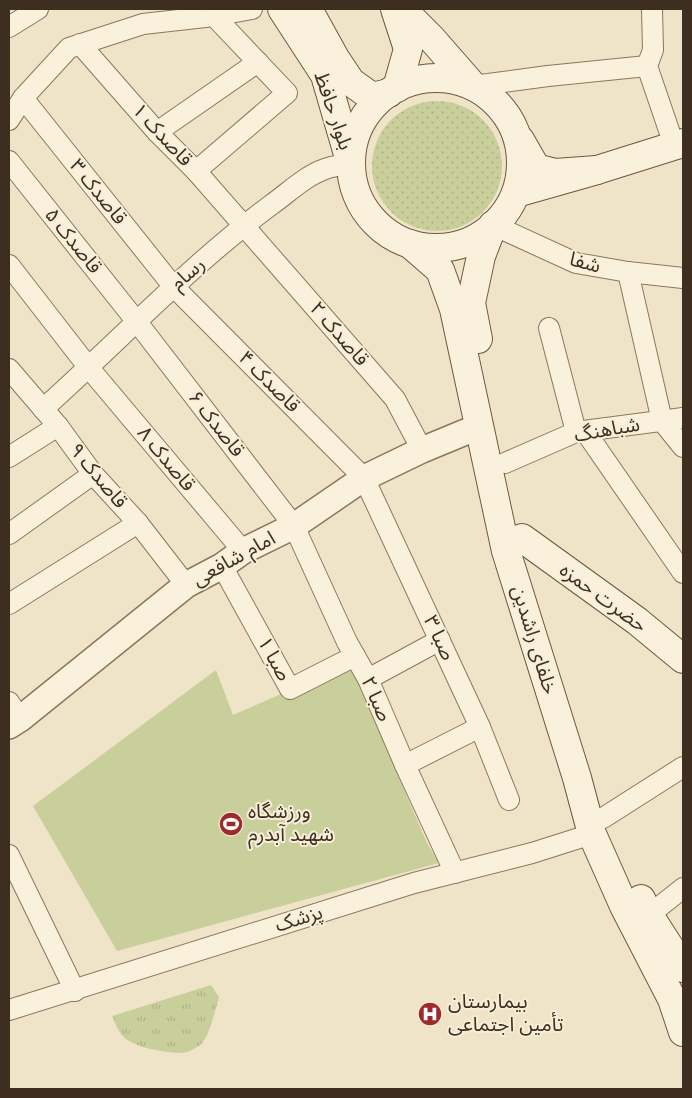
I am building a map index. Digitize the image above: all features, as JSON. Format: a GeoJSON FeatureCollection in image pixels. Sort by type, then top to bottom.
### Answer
{"type":"FeatureCollection","features":[{"type":"Feature","properties":{"kind":"main road","name":"بلوار حافظ"},"geometry":{"type":"LineString","coordinates":[[282,9],[326,75],[350,163]]}},
{"type":"Feature","properties":{"kind":"main road","name":"بلوار حافظ"},"geometry":{"type":"LineString","coordinates":[[308,9],[335,58],[352,82],[372,97],[393,91]]}},
{"type":"Feature","properties":{"kind":"main road"},"geometry":{"type":"LineString","coordinates":[[393,91],[408,49],[395,9]]}},
{"type":"Feature","properties":{"kind":"main road"},"geometry":{"type":"LineString","coordinates":[[402,9],[432,39],[473,86]]}},
{"type":"Feature","properties":{"kind":"main road"},"geometry":{"type":"LineString","coordinates":[[352,82],[368,85],[394,74],[402,63],[408,49]]}},
{"type":"Feature","properties":{"kind":"main road"},"geometry":{"type":"LineString","coordinates":[[517,136],[522,165],[516,193],[507,210],[480,236],[446,247],[428,248],[410,244],[384,230],[364,208],[353,180],[350,163],[354,141],[371,109],[393,91],[413,81],[432,78],[450,79],[473,86],[484,92],[498,104],[510,119],[517,136],[536,168],[555,173],[597,170]]}},
{"type":"Feature","properties":{"kind":"main road"},"geometry":{"type":"LineString","coordinates":[[516,193],[679,144]]}},
{"type":"Feature","properties":{"kind":"main road","name":"خلفای راشدین"},"geometry":{"type":"LineString","coordinates":[[493,225],[481,256],[471,303],[488,394],[522,538],[598,826],[624,906],[672,999],[683,1032]]}},
{"type":"Feature","properties":{"kind":"main road","name":"خلفای راشدین"},"geometry":{"type":"LineString","coordinates":[[410,244],[440,270],[454,309],[506,551],[577,778],[598,826],[649,915],[683,968]]}},
{"type":"Feature","properties":{"kind":"main road","name":"حضرت حمزه"},"geometry":{"type":"LineString","coordinates":[[522,538],[637,621],[683,659]]}},
{"type":"Feature","properties":{"kind":"street"},"geometry":{"type":"LineString","coordinates":[[9,27],[36,9]]}},
{"type":"Feature","properties":{"kind":"street"},"geometry":{"type":"LineString","coordinates":[[9,120],[23,98],[69,48],[142,16],[214,16],[252,9]]}},
{"type":"Feature","properties":{"kind":"street"},"geometry":{"type":"LineString","coordinates":[[652,9],[653,50],[647,66],[679,144]]}},
{"type":"Feature","properties":{"kind":"street"},"geometry":{"type":"LineString","coordinates":[[196,171],[287,93],[214,16]]}},
{"type":"Feature","properties":{"kind":"street","name":"قاصدک ۱"},"geometry":{"type":"LineString","coordinates":[[80,44],[157,132],[196,171],[244,225]]}},
{"type":"Feature","properties":{"kind":"street"},"geometry":{"type":"LineString","coordinates":[[157,132],[258,62]]}},
{"type":"Feature","properties":{"kind":"street"},"geometry":{"type":"LineString","coordinates":[[473,86],[647,66]]}},
{"type":"Feature","properties":{"kind":"street","name":"قاصدک ۳"},"geometry":{"type":"LineString","coordinates":[[23,98],[173,286]]}},
{"type":"Feature","properties":{"kind":"street","name":"قاصدک ۵"},"geometry":{"type":"LineString","coordinates":[[9,161],[137,322]]}},
{"type":"Feature","properties":{"kind":"street","name":"رسام"},"geometry":{"type":"LineString","coordinates":[[43,409],[89,368],[173,286],[244,225],[324,169],[350,163]]}},
{"type":"Feature","properties":{"kind":"street","name":"قاصدک ۲"},"geometry":{"type":"LineString","coordinates":[[244,225],[395,398],[422,450]]}},
{"type":"Feature","properties":{"kind":"street","name":"شفا"},"geometry":{"type":"LineString","coordinates":[[493,225],[576,263],[628,272],[683,278]]}},
{"type":"Feature","properties":{"kind":"street","name":"قاصدک ۸"},"geometry":{"type":"LineString","coordinates":[[9,265],[89,368],[243,550]]}},
{"type":"Feature","properties":{"kind":"street"},"geometry":{"type":"LineString","coordinates":[[628,272],[662,421],[683,448]]}},
{"type":"Feature","properties":{"kind":"street","name":"قاصدک ۴"},"geometry":{"type":"LineString","coordinates":[[173,286],[364,478]]}},
{"type":"Feature","properties":{"kind":"street","name":"قاصدک ۶"},"geometry":{"type":"LineString","coordinates":[[137,322],[294,526]]}},
{"type":"Feature","properties":{"kind":"street"},"geometry":{"type":"LineString","coordinates":[[549,328],[581,432],[683,573]]}},
{"type":"Feature","properties":{"kind":"street","name":"قاصدک ۹"},"geometry":{"type":"LineString","coordinates":[[12,378],[58,426],[94,474],[138,523],[186,585]]}},
{"type":"Feature","properties":{"kind":"street","name":"شباهنگ"},"geometry":{"type":"LineString","coordinates":[[505,463],[581,432],[683,418]]}},
{"type":"Feature","properties":{"kind":"street"},"geometry":{"type":"LineString","coordinates":[[9,457],[58,426]]}},
{"type":"Feature","properties":{"kind":"street","name":"امام شافعی"},"geometry":{"type":"LineString","coordinates":[[12,716],[186,585],[222,566],[243,550],[294,526],[364,478],[422,450],[480,426]]}},
{"type":"Feature","properties":{"kind":"street"},"geometry":{"type":"LineString","coordinates":[[9,534],[94,474]]}},
{"type":"Feature","properties":{"kind":"street","name":"صبا ۳"},"geometry":{"type":"LineString","coordinates":[[364,478],[480,727],[509,800]]}},
{"type":"Feature","properties":{"kind":"street"},"geometry":{"type":"LineString","coordinates":[[9,604],[138,523]]}},
{"type":"Feature","properties":{"kind":"street","name":"صبا ۲"},"geometry":{"type":"LineString","coordinates":[[294,526],[347,642],[368,679],[455,873]]}},
{"type":"Feature","properties":{"kind":"street","name":"صبا ۱"},"geometry":{"type":"LineString","coordinates":[[222,566],[290,689],[355,656]]}},
{"type":"Feature","properties":{"kind":"street"},"geometry":{"type":"LineString","coordinates":[[368,679],[440,640]]}},
{"type":"Feature","properties":{"kind":"street"},"geometry":{"type":"LineString","coordinates":[[405,765],[480,727]]}},
{"type":"Feature","properties":{"kind":"street","name":"پزشک"},"geometry":{"type":"LineString","coordinates":[[9,1010],[75,991],[405,886],[455,873],[598,826],[683,767]]}},
{"type":"Feature","properties":{"kind":"street"},"geometry":{"type":"LineString","coordinates":[[9,855],[75,991]]}},
{"type":"Feature","properties":{"kind":"street"},"geometry":{"type":"LineString","coordinates":[[649,915],[683,888]]}},
{"type":"Feature","properties":{"kind":"green space"},"geometry":{"type":"Polygon","coordinates":[[[437,101],[450,102],[462,106],[483,120],[497,141],[501,153],[501,179],[497,191],[483,212],[462,226],[450,230],[437,231],[424,230],[412,226],[391,212],[377,191],[373,179],[372,166],[373,153],[377,141],[391,120],[412,106],[424,102],[437,101]]]}},
{"type":"Feature","properties":{"kind":"green space","name":"ورزشگاه شهید آبدرم"},"geometry":{"type":"Polygon","coordinates":[[[350,664],[427,843],[439,863],[117,951],[33,806],[216,670],[233,715],[350,664]]]}},
{"type":"Feature","properties":{"kind":"green space"},"geometry":{"type":"Polygon","coordinates":[[[211,985],[219,997],[211,1026],[202,1043],[187,1052],[155,1050],[131,1042],[121,1034],[112,1016],[211,985]]]}},
{"type":"Feature","properties":{"kind":"place","name":"ورزشگاه شهید آبدرم"},"geometry":{"type":"Point","coordinates":[231,824]}},
{"type":"Feature","properties":{"kind":"place","name":"بیمارستان تأمین اجتماعی"},"geometry":{"type":"Point","coordinates":[430,1014]}}]}
